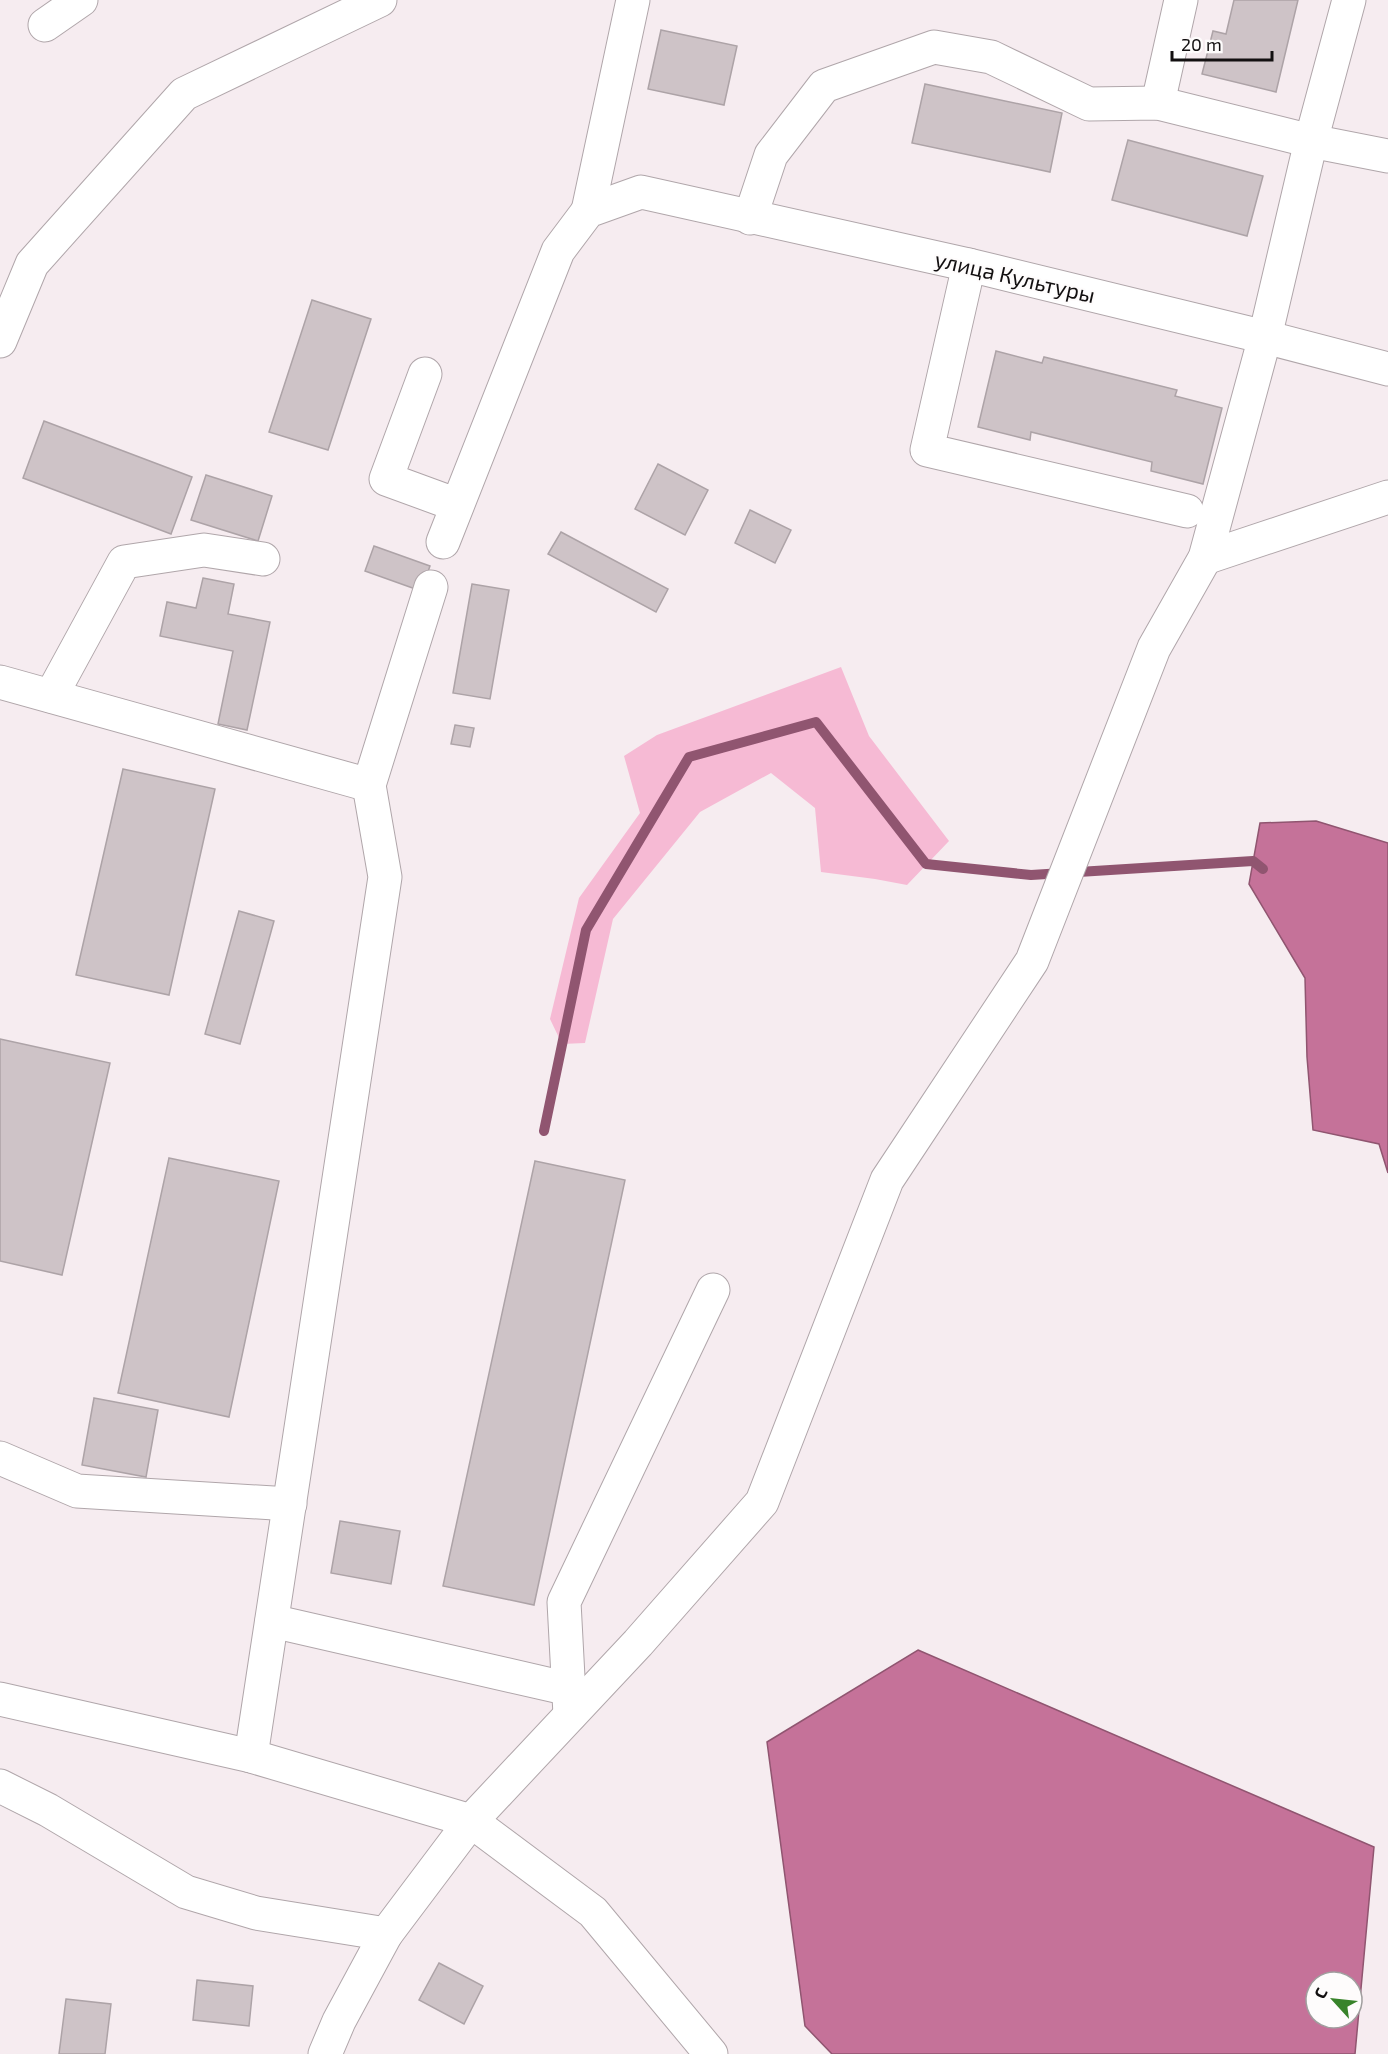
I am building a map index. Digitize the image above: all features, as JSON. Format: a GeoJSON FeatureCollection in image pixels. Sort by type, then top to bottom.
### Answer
{"type":"FeatureCollection","features":[{"type":"Feature","properties":{"kind":"street"},"geometry":{"type":"LineString","coordinates":[[45,25],[81,0]]}},
{"type":"Feature","properties":{"kind":"street"},"geometry":{"type":"LineString","coordinates":[[0,341],[32,264],[184,94],[380,0]]}},
{"type":"Feature","properties":{"kind":"street"},"geometry":{"type":"LineString","coordinates":[[443,542],[558,251],[588,211],[633,0]]}},
{"type":"Feature","properties":{"kind":"street"},"geometry":{"type":"LineString","coordinates":[[1158,103],[1181,0]]}},
{"type":"Feature","properties":{"kind":"street"},"geometry":{"type":"LineString","coordinates":[[325,2054],[339,2020],[386,1934],[471,1821],[569,1702],[638,1643],[762,1502],[887,1180],[1032,961],[1154,648],[1205,558],[1265,337],[1311,141],[1349,0]]}},
{"type":"Feature","properties":{"kind":"street"},"geometry":{"type":"LineString","coordinates":[[750,218],[771,155],[824,86],[933,47],[991,57],[1089,104],[1158,103],[1311,141],[1388,156]]}},
{"type":"Feature","properties":{"kind":"street","name":"улица Культуры"},"geometry":{"type":"LineString","coordinates":[[588,211],[641,192],[969,265],[1388,369]]}},
{"type":"Feature","properties":{"kind":"street"},"geometry":{"type":"LineString","coordinates":[[969,265],[927,450],[1187,511]]}},
{"type":"Feature","properties":{"kind":"street"},"geometry":{"type":"LineString","coordinates":[[425,374],[386,479],[458,505]]}},
{"type":"Feature","properties":{"kind":"street"},"geometry":{"type":"LineString","coordinates":[[1205,558],[1388,497]]}},
{"type":"Feature","properties":{"kind":"street"},"geometry":{"type":"LineString","coordinates":[[51,696],[124,562],[204,550],[263,559]]}},
{"type":"Feature","properties":{"kind":"street"},"geometry":{"type":"LineString","coordinates":[[251,1756],[385,877],[369,785],[431,587]]}},
{"type":"Feature","properties":{"kind":"street"},"geometry":{"type":"LineString","coordinates":[[0,682],[369,785]]}},
{"type":"Feature","properties":{"kind":"street"},"geometry":{"type":"LineString","coordinates":[[569,1702],[564,1602],[713,1290]]}},
{"type":"Feature","properties":{"kind":"street"},"geometry":{"type":"LineString","coordinates":[[0,1458],[77,1491],[290,1504]]}},
{"type":"Feature","properties":{"kind":"street"},"geometry":{"type":"LineString","coordinates":[[272,1621],[569,1702]]}},
{"type":"Feature","properties":{"kind":"street"},"geometry":{"type":"LineString","coordinates":[[0,1699],[251,1756],[471,1821],[593,1912],[711,2054]]}},
{"type":"Feature","properties":{"kind":"street"},"geometry":{"type":"LineString","coordinates":[[0,1786],[48,1810],[186,1892],[256,1913],[386,1934]]}},
{"type":"Feature","properties":{"kind":"shaded area"},"geometry":{"type":"Polygon","coordinates":[[[841,667],[869,736],[949,841],[907,885],[821,872],[815,808],[771,773],[700,812],[613,919],[585,1043],[562,1044],[550,1019],[579,898],[640,813],[624,756],[657,735],[841,667]]]}},
{"type":"Feature","properties":{"kind":"shaded area"},"geometry":{"type":"Polygon","coordinates":[[[1316,821],[1388,843],[1388,1173],[1379,1144],[1313,1130],[1307,1057],[1305,978],[1249,884],[1260,823],[1316,821]]]}},
{"type":"Feature","properties":{"kind":"shaded area"},"geometry":{"type":"Polygon","coordinates":[[[918,1650],[1374,1847],[1363,1970],[1304,1970],[1304,2030],[1357,2030],[1355,2054],[832,2054],[805,2026],[767,1742],[918,1650]]]}},
{"type":"Feature","properties":{"kind":"building"},"geometry":{"type":"Polygon","coordinates":[[[1234,0],[1298,0],[1276,92],[1202,74],[1213,31],[1226,34],[1234,0]]]}},
{"type":"Feature","properties":{"kind":"building"},"geometry":{"type":"Polygon","coordinates":[[[661,30],[737,46],[724,105],[648,89],[661,30]]]}},
{"type":"Feature","properties":{"kind":"building"},"geometry":{"type":"Polygon","coordinates":[[[925,84],[1062,113],[1050,172],[912,143],[925,84]]]}},
{"type":"Feature","properties":{"kind":"building"},"geometry":{"type":"Polygon","coordinates":[[[1128,140],[1263,176],[1247,236],[1112,200],[1128,140]]]}},
{"type":"Feature","properties":{"kind":"building"},"geometry":{"type":"Polygon","coordinates":[[[312,300],[371,319],[328,450],[269,432],[312,300]]]}},
{"type":"Feature","properties":{"kind":"building"},"geometry":{"type":"Polygon","coordinates":[[[996,351],[1042,363],[1044,357],[1177,390],[1175,396],[1222,408],[1203,484],[1151,471],[1152,462],[1031,432],[1030,440],[978,427],[996,351]]]}},
{"type":"Feature","properties":{"kind":"building"},"geometry":{"type":"Polygon","coordinates":[[[44,421],[192,477],[171,534],[23,478],[44,421]]]}},
{"type":"Feature","properties":{"kind":"building"},"geometry":{"type":"Polygon","coordinates":[[[658,464],[708,490],[685,535],[635,509],[658,464]]]}},
{"type":"Feature","properties":{"kind":"building"},"geometry":{"type":"Polygon","coordinates":[[[206,475],[272,496],[258,541],[191,520],[206,475]]]}},
{"type":"Feature","properties":{"kind":"building"},"geometry":{"type":"Polygon","coordinates":[[[750,510],[791,530],[775,563],[735,543],[750,510]]]}},
{"type":"Feature","properties":{"kind":"building"},"geometry":{"type":"Polygon","coordinates":[[[561,532],[668,589],[656,612],[548,554],[561,532]]]}},
{"type":"Feature","properties":{"kind":"building"},"geometry":{"type":"Polygon","coordinates":[[[374,546],[430,566],[421,591],[365,571],[374,546]]]}},
{"type":"Feature","properties":{"kind":"building"},"geometry":{"type":"Polygon","coordinates":[[[203,578],[234,584],[228,614],[270,622],[247,730],[218,724],[233,651],[160,636],[167,602],[196,608],[203,578]]]}},
{"type":"Feature","properties":{"kind":"building"},"geometry":{"type":"Polygon","coordinates":[[[472,584],[509,590],[490,699],[453,693],[472,584]]]}},
{"type":"Feature","properties":{"kind":"building"},"geometry":{"type":"Polygon","coordinates":[[[455,725],[474,728],[470,747],[451,744],[455,725]]]}},
{"type":"Feature","properties":{"kind":"building"},"geometry":{"type":"Polygon","coordinates":[[[123,769],[215,789],[169,995],[76,975],[123,769]]]}},
{"type":"Feature","properties":{"kind":"building"},"geometry":{"type":"Polygon","coordinates":[[[239,911],[274,921],[240,1044],[205,1034],[239,911]]]}},
{"type":"Feature","properties":{"kind":"building"},"geometry":{"type":"Polygon","coordinates":[[[0,1039],[110,1063],[62,1275],[0,1261],[0,1039]]]}},
{"type":"Feature","properties":{"kind":"building"},"geometry":{"type":"Polygon","coordinates":[[[169,1158],[279,1181],[229,1417],[118,1393],[169,1158]]]}},
{"type":"Feature","properties":{"kind":"building"},"geometry":{"type":"Polygon","coordinates":[[[535,1161],[625,1180],[534,1605],[443,1586],[535,1161]]]}},
{"type":"Feature","properties":{"kind":"building"},"geometry":{"type":"Polygon","coordinates":[[[94,1398],[158,1410],[146,1477],[82,1465],[94,1398]]]}},
{"type":"Feature","properties":{"kind":"building"},"geometry":{"type":"Polygon","coordinates":[[[340,1521],[400,1531],[391,1584],[331,1573],[340,1521]]]}},
{"type":"Feature","properties":{"kind":"building"},"geometry":{"type":"Polygon","coordinates":[[[439,1963],[483,1986],[464,2024],[419,2000],[439,1963]]]}},
{"type":"Feature","properties":{"kind":"building"},"geometry":{"type":"Polygon","coordinates":[[[197,1980],[253,1986],[249,2026],[193,2020],[197,1980]]]}},
{"type":"Feature","properties":{"kind":"building"},"geometry":{"type":"Polygon","coordinates":[[[66,1999],[111,2004],[105,2054],[59,2054],[66,1999]]]}},
{"type":"Feature","properties":{"kind":"waterway"},"geometry":{"type":"LineString","coordinates":[[544,1131],[586,930],[689,757],[816,722],[926,864],[1031,875],[1253,861],[1263,869]]}}]}
